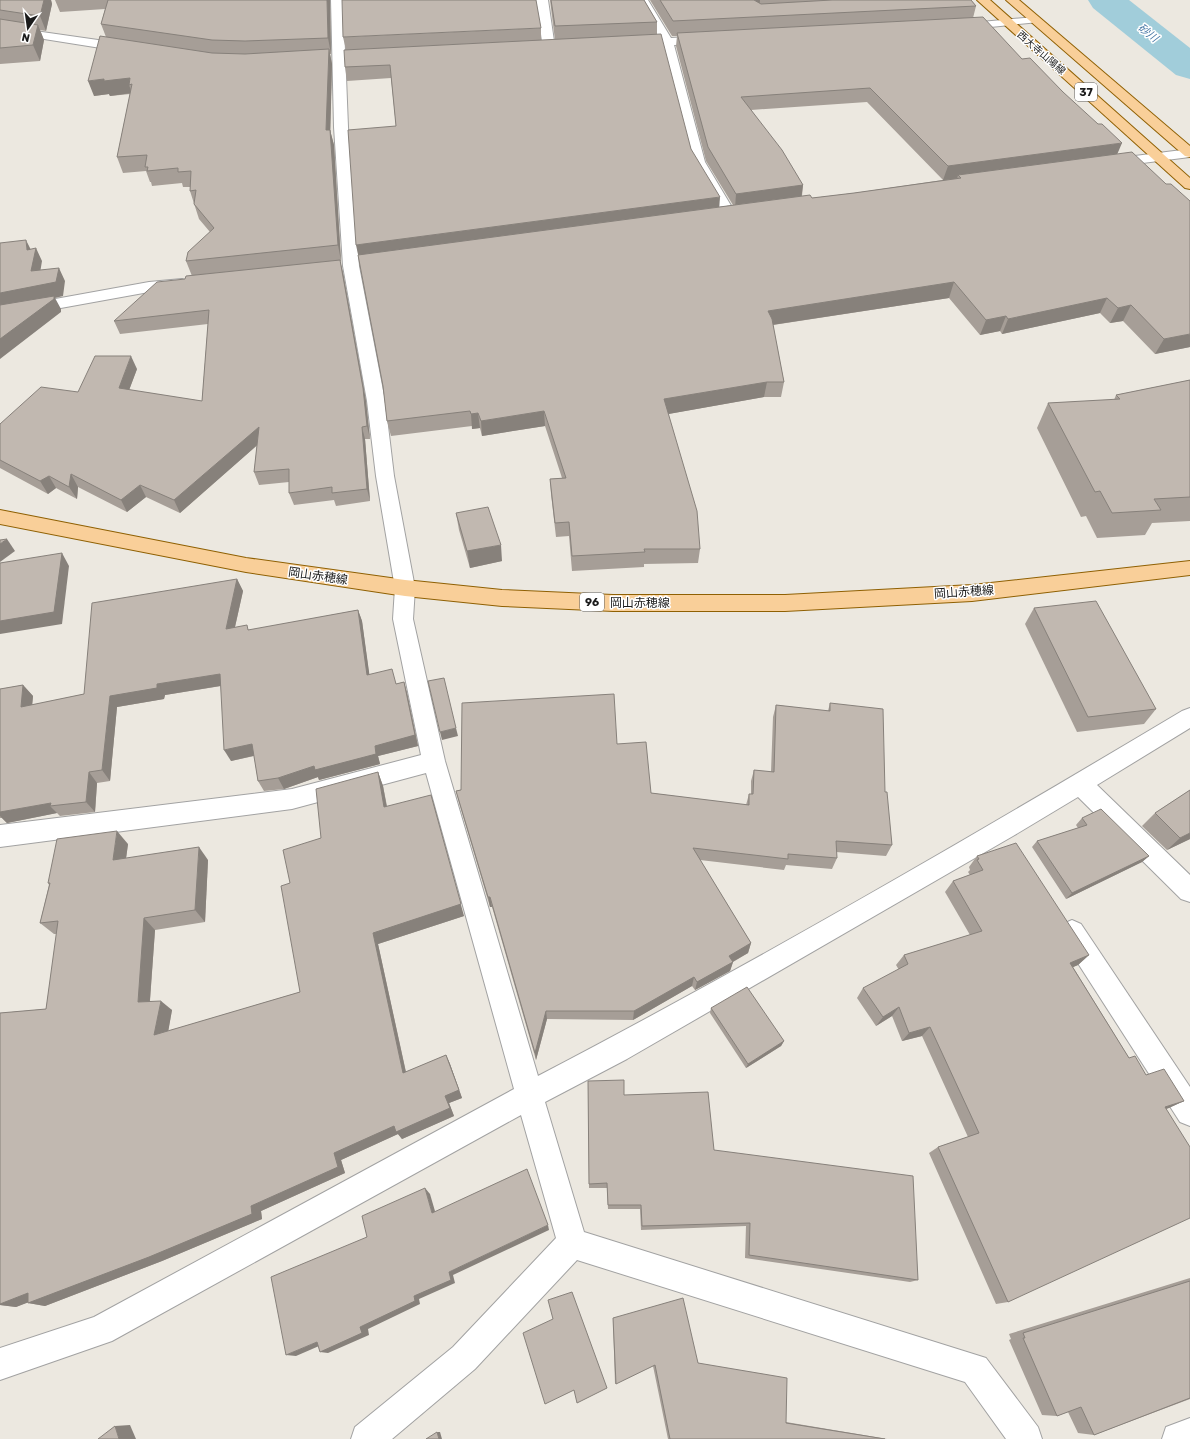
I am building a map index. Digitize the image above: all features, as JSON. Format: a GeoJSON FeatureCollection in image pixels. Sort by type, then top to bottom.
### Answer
{"type":"FeatureCollection","features":[{"type":"Feature","properties":{"kind":"main road","name":"西大寺山陽線"},"geometry":{"type":"LineString","coordinates":[[982,0],[1190,185]]}},
{"type":"Feature","properties":{"kind":"main road","name":"西大寺山陽線"},"geometry":{"type":"LineString","coordinates":[[1012,0],[1190,153]]}},
{"type":"Feature","properties":{"kind":"main road","name":"岡山赤穂線"},"geometry":{"type":"LineString","coordinates":[[0,517],[246,565],[405,588],[502,598],[613,603],[785,603],[972,593],[1190,568]]}},
{"type":"Feature","properties":{"kind":"street"},"geometry":{"type":"LineString","coordinates":[[336,0],[341,127],[351,266],[376,401],[385,476],[405,588],[403,619],[434,761],[572,1243]]}},
{"type":"Feature","properties":{"kind":"street"},"geometry":{"type":"LineString","coordinates":[[542,0],[549,48]]}},
{"type":"Feature","properties":{"kind":"street"},"geometry":{"type":"LineString","coordinates":[[642,0],[667,42],[698,162],[729,214]]}},
{"type":"Feature","properties":{"kind":"street"},"geometry":{"type":"LineString","coordinates":[[946,28],[1008,24],[1035,20]]}},
{"type":"Feature","properties":{"kind":"street"},"geometry":{"type":"LineString","coordinates":[[0,29],[136,50]]}},
{"type":"Feature","properties":{"kind":"street"},"geometry":{"type":"LineString","coordinates":[[620,44],[715,39]]}},
{"type":"Feature","properties":{"kind":"street"},"geometry":{"type":"LineString","coordinates":[[533,49],[565,47]]}},
{"type":"Feature","properties":{"kind":"street"},"geometry":{"type":"LineString","coordinates":[[324,58],[354,56]]}},
{"type":"Feature","properties":{"kind":"street"},"geometry":{"type":"LineString","coordinates":[[1097,165],[1190,153]]}},
{"type":"Feature","properties":{"kind":"street"},"geometry":{"type":"LineString","coordinates":[[713,216],[745,212]]}},
{"type":"Feature","properties":{"kind":"street"},"geometry":{"type":"LineString","coordinates":[[0,314],[149,287],[196,282]]}},
{"type":"Feature","properties":{"kind":"street"},"geometry":{"type":"LineString","coordinates":[[0,1364],[101,1330],[530,1095],[1012,838],[1080,784],[1190,717]]}},
{"type":"Feature","properties":{"kind":"street"},"geometry":{"type":"LineString","coordinates":[[0,836],[292,799],[434,761]]}},
{"type":"Feature","properties":{"kind":"street"},"geometry":{"type":"LineString","coordinates":[[1080,784],[1190,891]]}},
{"type":"Feature","properties":{"kind":"street"},"geometry":{"type":"LineString","coordinates":[[1061,914],[1190,1112]]}},
{"type":"Feature","properties":{"kind":"street"},"geometry":{"type":"LineString","coordinates":[[367,1439],[464,1358],[572,1243]]}},
{"type":"Feature","properties":{"kind":"street"},"geometry":{"type":"LineString","coordinates":[[572,1243],[975,1369],[1026,1439]]}},
{"type":"Feature","properties":{"kind":"street"},"geometry":{"type":"LineString","coordinates":[[1178,1439],[1190,1434]]}},
{"type":"Feature","properties":{"kind":"building"},"geometry":{"type":"Polygon","coordinates":[[[0,0],[44,0],[40,16],[0,10],[0,0]]]}},
{"type":"Feature","properties":{"kind":"building"},"geometry":{"type":"Polygon","coordinates":[[[108,0],[327,0],[328,38],[245,41],[212,40],[101,24],[108,0]]]}},
{"type":"Feature","properties":{"kind":"building"},"geometry":{"type":"Polygon","coordinates":[[[342,0],[536,0],[541,28],[343,37],[342,0]]]}},
{"type":"Feature","properties":{"kind":"building"},"geometry":{"type":"Polygon","coordinates":[[[551,0],[644,0],[657,22],[555,26],[551,0]]]}},
{"type":"Feature","properties":{"kind":"building"},"geometry":{"type":"Polygon","coordinates":[[[660,0],[754,0],[761,4],[832,0],[971,0],[976,6],[673,21],[660,0]]]}},
{"type":"Feature","properties":{"kind":"building"},"geometry":{"type":"Polygon","coordinates":[[[983,17],[1022,59],[1030,58],[1063,92],[1098,124],[1102,124],[1122,143],[948,166],[870,88],[741,97],[782,150],[803,185],[736,194],[708,147],[677,33],[983,17]]]}},
{"type":"Feature","properties":{"kind":"building"},"geometry":{"type":"Polygon","coordinates":[[[0,19],[38,25],[33,45],[0,48],[0,19]]]}},
{"type":"Feature","properties":{"kind":"building"},"geometry":{"type":"Polygon","coordinates":[[[661,34],[691,149],[720,197],[356,245],[348,130],[396,126],[390,65],[345,67],[344,50],[661,34]]]}},
{"type":"Feature","properties":{"kind":"building"},"geometry":{"type":"Polygon","coordinates":[[[100,36],[212,53],[245,54],[329,49],[326,130],[330,130],[338,245],[186,261],[188,252],[214,228],[194,204],[196,190],[190,191],[191,171],[178,172],[178,168],[147,171],[148,167],[145,167],[147,155],[117,157],[132,84],[129,85],[130,78],[88,81],[100,36]]]}},
{"type":"Feature","properties":{"kind":"building"},"geometry":{"type":"Polygon","coordinates":[[[1132,152],[1166,184],[1171,184],[1190,201],[1190,334],[1164,339],[1131,305],[1118,308],[1107,298],[1008,319],[1006,316],[986,320],[954,282],[768,311],[772,319],[784,382],[767,382],[664,399],[697,511],[700,549],[644,549],[645,552],[572,556],[569,522],[555,523],[550,479],[566,478],[544,411],[481,421],[478,413],[471,414],[470,411],[387,421],[383,386],[358,255],[810,195],[812,198],[854,193],[961,178],[958,175],[1132,152]]]}},
{"type":"Feature","properties":{"kind":"building"},"geometry":{"type":"Polygon","coordinates":[[[26,240],[27,250],[36,248],[31,271],[59,268],[56,282],[0,293],[0,243],[26,240]]]}},
{"type":"Feature","properties":{"kind":"building"},"geometry":{"type":"Polygon","coordinates":[[[340,260],[363,388],[367,426],[362,427],[367,489],[332,493],[332,487],[289,493],[289,469],[254,472],[259,427],[174,500],[140,485],[121,500],[71,474],[69,487],[49,476],[40,481],[0,460],[0,424],[41,387],[78,392],[95,356],[131,356],[119,388],[202,401],[209,310],[114,321],[157,282],[185,279],[186,276],[340,260]]]}},
{"type":"Feature","properties":{"kind":"building"},"geometry":{"type":"Polygon","coordinates":[[[54,296],[54,299],[0,339],[0,305],[54,296]]]}},
{"type":"Feature","properties":{"kind":"building"},"geometry":{"type":"Polygon","coordinates":[[[1190,380],[1190,497],[1154,499],[1161,510],[1112,513],[1100,491],[1095,492],[1048,403],[1120,399],[1116,395],[1190,380]]]}},
{"type":"Feature","properties":{"kind":"building"},"geometry":{"type":"Polygon","coordinates":[[[488,507],[501,545],[467,551],[456,513],[488,507]]]}},
{"type":"Feature","properties":{"kind":"building"},"geometry":{"type":"Polygon","coordinates":[[[7,539],[0,544],[0,540],[7,539]]]}},
{"type":"Feature","properties":{"kind":"building"},"geometry":{"type":"Polygon","coordinates":[[[62,553],[54,612],[0,621],[0,563],[62,553]]]}},
{"type":"Feature","properties":{"kind":"building"},"geometry":{"type":"Polygon","coordinates":[[[237,579],[226,629],[247,625],[248,630],[358,610],[367,675],[392,669],[396,684],[404,682],[415,735],[375,746],[376,754],[315,770],[314,766],[278,778],[258,781],[252,744],[224,750],[220,674],[157,684],[157,688],[110,696],[102,770],[89,772],[86,802],[50,806],[51,803],[0,812],[0,689],[23,685],[21,707],[84,694],[92,603],[237,579]]]}},
{"type":"Feature","properties":{"kind":"building"},"geometry":{"type":"Polygon","coordinates":[[[1096,601],[1156,709],[1088,717],[1034,608],[1096,601]]]}},
{"type":"Feature","properties":{"kind":"building"},"geometry":{"type":"Polygon","coordinates":[[[444,678],[456,728],[440,732],[428,681],[444,678]]]}},
{"type":"Feature","properties":{"kind":"building"},"geometry":{"type":"Polygon","coordinates":[[[614,694],[617,744],[646,742],[651,793],[749,805],[749,794],[753,794],[754,770],[774,772],[776,705],[830,711],[830,703],[883,709],[885,792],[887,792],[892,845],[836,841],[837,858],[788,854],[788,859],[693,848],[751,943],[729,956],[733,962],[697,982],[694,977],[634,1011],[546,1011],[535,1053],[490,897],[488,897],[456,791],[461,790],[462,703],[614,694]]]}},
{"type":"Feature","properties":{"kind":"building"},"geometry":{"type":"Polygon","coordinates":[[[378,772],[384,807],[431,795],[461,904],[373,933],[403,1073],[446,1055],[459,1090],[445,1096],[450,1108],[396,1132],[394,1126],[334,1153],[338,1167],[251,1206],[252,1214],[149,1257],[28,1303],[28,1293],[0,1304],[0,1013],[46,1009],[58,921],[40,923],[50,883],[48,883],[57,839],[117,831],[113,860],[199,847],[195,910],[144,918],[138,1002],[161,1001],[154,1035],[300,992],[281,886],[290,883],[283,850],[321,838],[316,789],[378,772]]]}},
{"type":"Feature","properties":{"kind":"building"},"geometry":{"type":"Polygon","coordinates":[[[1190,790],[1190,833],[1180,838],[1155,813],[1190,790]]]}},
{"type":"Feature","properties":{"kind":"building"},"geometry":{"type":"Polygon","coordinates":[[[1101,809],[1149,856],[1072,893],[1037,841],[1087,825],[1082,818],[1101,809]]]}},
{"type":"Feature","properties":{"kind":"building"},"geometry":{"type":"Polygon","coordinates":[[[1016,843],[1089,955],[1070,963],[1129,1058],[1135,1056],[1146,1075],[1164,1069],[1184,1101],[1165,1107],[1190,1147],[1190,1218],[1008,1302],[938,1147],[979,1133],[930,1027],[909,1033],[899,1007],[883,1017],[863,988],[908,964],[904,955],[982,931],[953,881],[983,870],[977,860],[979,859],[977,856],[1016,843]]]}},
{"type":"Feature","properties":{"kind":"building"},"geometry":{"type":"Polygon","coordinates":[[[747,987],[784,1041],[748,1064],[711,1008],[747,987]]]}},
{"type":"Feature","properties":{"kind":"building"},"geometry":{"type":"Polygon","coordinates":[[[624,1080],[624,1095],[708,1092],[714,1150],[913,1176],[918,1280],[749,1255],[750,1223],[642,1226],[641,1205],[608,1205],[607,1183],[589,1184],[588,1081],[624,1080]]]}},
{"type":"Feature","properties":{"kind":"building"},"geometry":{"type":"Polygon","coordinates":[[[527,1169],[548,1225],[449,1272],[451,1280],[414,1296],[415,1301],[360,1327],[362,1333],[320,1352],[317,1342],[286,1355],[271,1277],[367,1237],[362,1216],[425,1188],[432,1213],[527,1169]]]}},
{"type":"Feature","properties":{"kind":"building"},"geometry":{"type":"Polygon","coordinates":[[[1190,1281],[1190,1398],[1094,1435],[1081,1407],[1057,1416],[1023,1338],[1025,1338],[1023,1333],[1190,1281]]]}},
{"type":"Feature","properties":{"kind":"building"},"geometry":{"type":"Polygon","coordinates":[[[572,1292],[607,1388],[577,1403],[574,1390],[545,1404],[523,1333],[553,1319],[548,1300],[572,1292]]]}},
{"type":"Feature","properties":{"kind":"building"},"geometry":{"type":"Polygon","coordinates":[[[683,1298],[698,1363],[787,1378],[786,1423],[885,1439],[670,1439],[655,1365],[616,1384],[613,1318],[683,1298]]]}},
{"type":"Feature","properties":{"kind":"building"},"geometry":{"type":"Polygon","coordinates":[[[115,1426],[119,1439],[98,1439],[115,1426]]]}},
{"type":"Feature","properties":{"kind":"building"},"geometry":{"type":"Polygon","coordinates":[[[437,1432],[439,1439],[426,1439],[437,1432]]]}},
{"type":"Feature","properties":{"kind":"waterway","name":"砂川"},"geometry":{"type":"LineString","coordinates":[[1106,0],[1190,67]]}}]}
